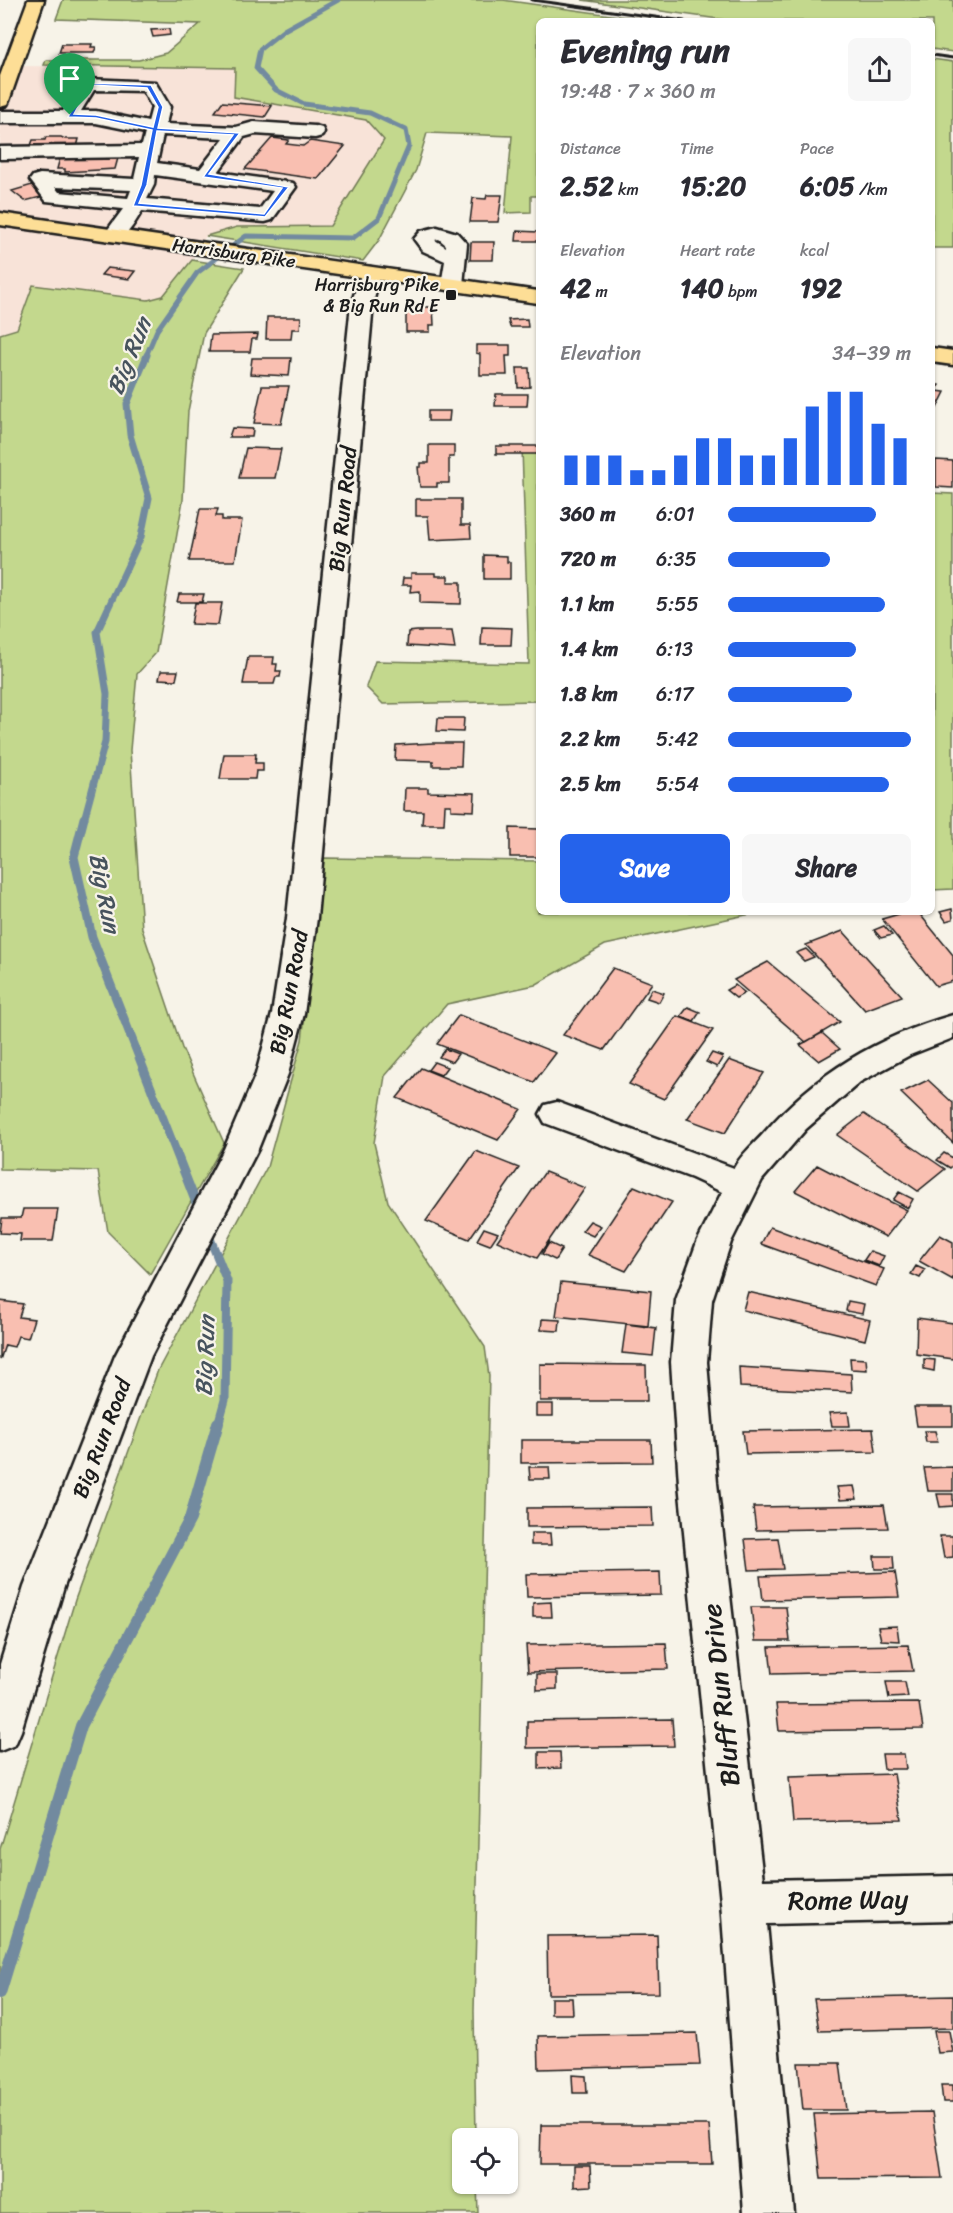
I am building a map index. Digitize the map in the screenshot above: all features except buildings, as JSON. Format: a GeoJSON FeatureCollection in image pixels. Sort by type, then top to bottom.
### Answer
{"type":"FeatureCollection","features":[{"type":"Feature","properties":{"kind":"main road"},"geometry":{"type":"LineString","coordinates":[[0,101],[3,83],[36,0]]}},
{"type":"Feature","properties":{"kind":"main road","name":"Harrisburg Pike"},"geometry":{"type":"LineString","coordinates":[[0,219],[536,297]]}},
{"type":"Feature","properties":{"kind":"main road"},"geometry":{"type":"LineString","coordinates":[[935,355],[953,358]]}},
{"type":"Feature","properties":{"kind":"street"},"geometry":{"type":"LineString","coordinates":[[70,115],[88,84],[149,86],[161,107],[147,168],[135,204],[126,222],[113,236]]}},
{"type":"Feature","properties":{"kind":"street"},"geometry":{"type":"LineString","coordinates":[[0,117],[70,115],[96,117],[155,129],[237,133],[254,128],[315,132]]}},
{"type":"Feature","properties":{"kind":"street"},"geometry":{"type":"LineString","coordinates":[[206,176],[237,133]]}},
{"type":"Feature","properties":{"kind":"street"},"geometry":{"type":"LineString","coordinates":[[0,153],[147,168],[286,187],[265,216],[53,197],[40,180],[147,168]]}},
{"type":"Feature","properties":{"kind":"street"},"geometry":{"type":"LineString","coordinates":[[452,285],[456,259]]}},
{"type":"Feature","properties":{"kind":"street","name":"Big Run Road"},"geometry":{"type":"LineString","coordinates":[[0,1731],[48,1576],[133,1356],[241,1149],[272,1074],[288,1014],[302,918],[362,304],[370,273]]}},
{"type":"Feature","properties":{"kind":"street","name":"Bluff Run Drive"},"geometry":{"type":"LineString","coordinates":[[769,2213],[744,1902],[698,1483],[689,1362],[694,1300],[714,1242],[741,1186],[749,1172],[794,1120],[848,1074],[899,1047],[953,1026]]}},
{"type":"Feature","properties":{"kind":"street"},"geometry":{"type":"LineString","coordinates":[[557,1114],[704,1169],[741,1186]]}},
{"type":"Feature","properties":{"kind":"street","name":"Rome Way"},"geometry":{"type":"LineString","coordinates":[[744,1902],[953,1898]]}},
{"type":"Feature","properties":{"kind":"shaded area"},"geometry":{"type":"Polygon","coordinates":[[[11,66],[235,68],[234,97],[366,120],[384,140],[330,226],[237,227],[206,236],[192,260],[163,296],[148,300],[33,285],[17,329],[0,334],[0,85],[11,66]]]}},
{"type":"Feature","properties":{"kind":"green space"},"geometry":{"type":"Polygon","coordinates":[[[63,0],[503,0],[632,18],[536,18],[536,196],[531,196],[531,212],[505,213],[512,136],[427,133],[416,170],[379,240],[363,261],[206,236],[237,227],[330,226],[384,140],[366,120],[234,97],[235,68],[44,65],[46,60],[139,60],[166,53],[200,24],[56,19],[63,0]]]}},
{"type":"Feature","properties":{"kind":"green space"},"geometry":{"type":"Polygon","coordinates":[[[582,0],[953,0],[953,52],[935,49],[935,18],[711,18],[582,0]]]}},
{"type":"Feature","properties":{"kind":"green space"},"geometry":{"type":"Polygon","coordinates":[[[935,59],[953,62],[953,248],[935,248],[935,59]]]}},
{"type":"Feature","properties":{"kind":"green space"},"geometry":{"type":"Polygon","coordinates":[[[192,260],[244,268],[204,333],[188,411],[183,500],[156,653],[137,674],[130,750],[142,929],[182,1048],[224,1143],[150,1274],[108,1232],[98,1171],[0,1169],[0,334],[17,329],[33,285],[148,300],[163,296],[192,260]]]}},
{"type":"Feature","properties":{"kind":"green space"},"geometry":{"type":"Polygon","coordinates":[[[522,448],[536,448],[536,701],[383,704],[366,687],[375,661],[529,664],[522,448]]]}},
{"type":"Feature","properties":{"kind":"green space"},"geometry":{"type":"Polygon","coordinates":[[[935,493],[953,494],[953,889],[935,890],[935,493]]]}},
{"type":"Feature","properties":{"kind":"green space"},"geometry":{"type":"Polygon","coordinates":[[[324,858],[536,861],[536,915],[746,915],[605,945],[535,985],[447,1004],[385,1076],[374,1143],[388,1202],[485,1347],[489,1376],[474,2011],[476,2128],[452,2128],[452,2194],[477,2194],[478,2213],[0,2213],[0,1849],[75,1600],[158,1370],[267,1167],[302,1040],[324,858]]]}},
{"type":"Feature","properties":{"kind":"waterway","name":"Big Run"},"geometry":{"type":"LineString","coordinates":[[146,356],[157,330],[197,273],[246,236],[353,238],[379,218],[409,146],[406,130],[370,113],[304,104],[276,90],[256,68],[260,49],[284,30],[338,0]]}},
{"type":"Feature","properties":{"kind":"waterway","name":"Big Run"},"geometry":{"type":"LineString","coordinates":[[84,820],[105,742],[107,694],[97,632],[141,537],[149,498],[130,435],[127,404],[147,355]]}},
{"type":"Feature","properties":{"kind":"waterway","name":"Big Run"},"geometry":{"type":"LineString","coordinates":[[84,818],[74,857],[92,937],[200,1213]]}},
{"type":"Feature","properties":{"kind":"waterway","name":"Big Run"},"geometry":{"type":"LineString","coordinates":[[207,1231],[227,1281],[225,1400],[218,1425]]}},
{"type":"Feature","properties":{"kind":"waterway","name":"Big Run"},"geometry":{"type":"LineString","coordinates":[[0,1993],[81,1726],[190,1519],[218,1423]]}},
{"type":"Feature","properties":{"kind":"railway"},"geometry":{"type":"LineString","coordinates":[[532,0],[662,18]]}},
{"type":"Feature","properties":{"kind":"railway"},"geometry":{"type":"LineString","coordinates":[[935,55],[953,58]]}},
{"type":"Feature","properties":{"kind":"place","name":"Harrisburg Pike & Big Run Rd E"},"geometry":{"type":"Point","coordinates":[451,295]}},
{"type":"Feature","properties":{"kind":"route"},"geometry":{"type":"LineString","coordinates":[[70,115],[88,84],[149,86],[161,107],[155,129],[237,133],[206,176],[286,187],[265,216],[135,204],[144,185],[155,129],[96,117],[70,115]]}}]}
